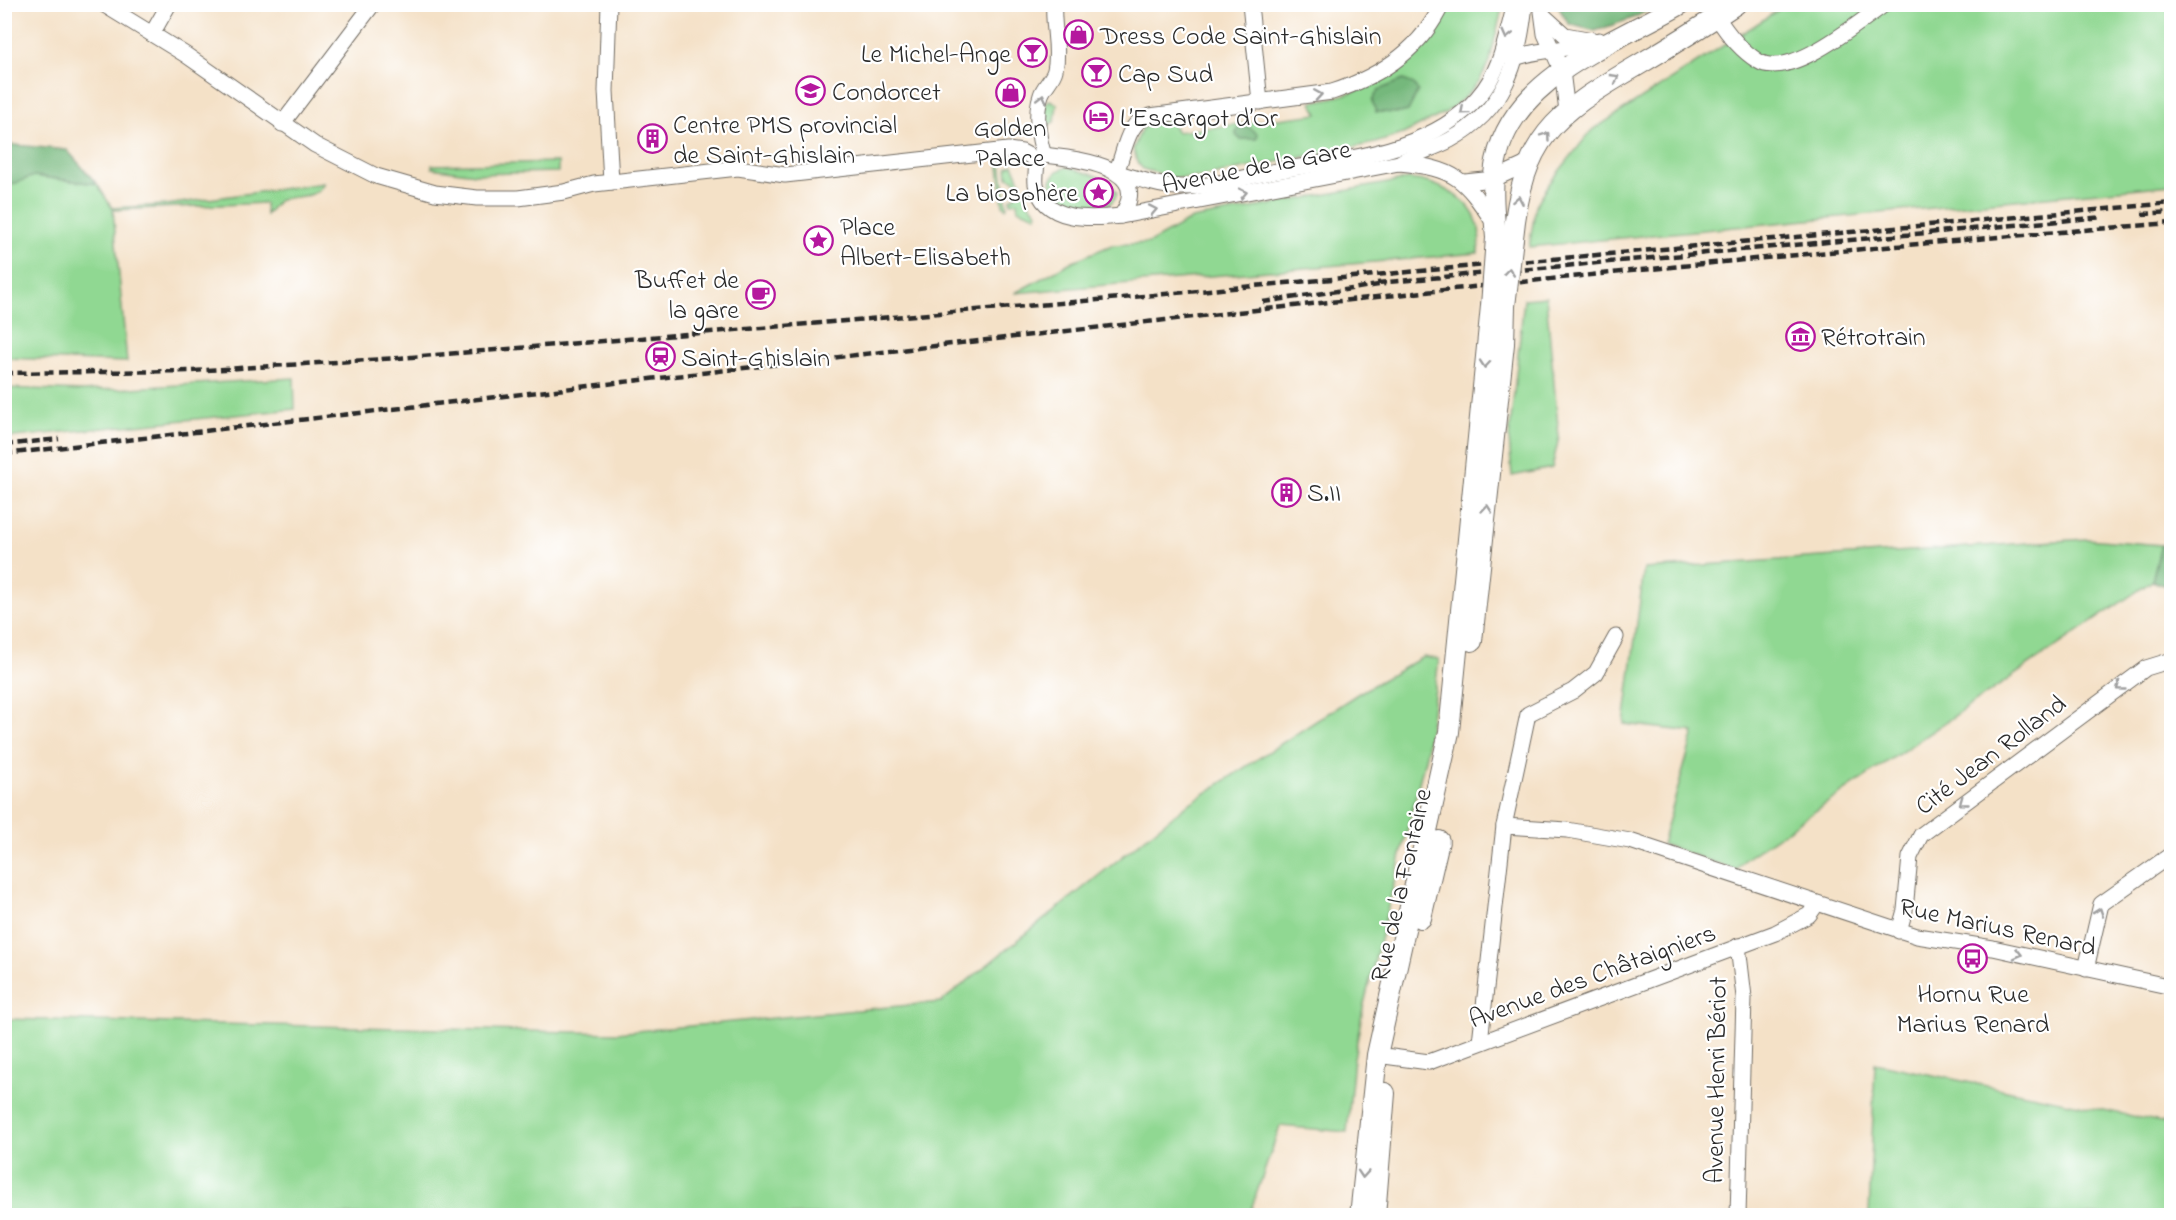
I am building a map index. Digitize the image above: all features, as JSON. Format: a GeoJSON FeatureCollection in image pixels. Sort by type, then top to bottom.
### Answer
{"type":"FeatureCollection","features":[{"type":"Feature","properties":{"kind":"main road"},"geometry":{"type":"LineString","coordinates":[[1501,233],[1494,179],[1503,139],[1517,114],[1535,92],[1562,71],[1681,4]]}},
{"type":"Feature","properties":{"kind":"main road"},"geometry":{"type":"LineString","coordinates":[[1501,233],[1529,163],[1542,139],[1567,111],[1589,94],[1736,4]]}},
{"type":"Feature","properties":{"kind":"main road","name":"Rue de la Fontaine"},"geometry":{"type":"LineString","coordinates":[[1360,1215],[1383,1056],[1431,876],[1454,767],[1498,306],[1501,233]]}},
{"type":"Feature","properties":{"kind":"main road","name":"Rue de la Fontaine"},"geometry":{"type":"LineString","coordinates":[[1375,1215],[1383,1056]]}},
{"type":"Feature","properties":{"kind":"street"},"geometry":{"type":"LineString","coordinates":[[103,4],[218,77],[315,145],[376,176],[435,193],[477,198],[518,198],[611,182],[745,167],[785,175],[1008,150],[1040,158]]}},
{"type":"Feature","properties":{"kind":"street"},"geometry":{"type":"LineString","coordinates":[[152,34],[169,4]]}},
{"type":"Feature","properties":{"kind":"street"},"geometry":{"type":"LineString","coordinates":[[282,124],[372,4]]}},
{"type":"Feature","properties":{"kind":"street"},"geometry":{"type":"LineString","coordinates":[[609,4],[606,91],[611,182]]}},
{"type":"Feature","properties":{"kind":"street","name":"Avenue de la Gare"},"geometry":{"type":"LineString","coordinates":[[1054,4],[1053,18],[1057,32],[1055,71],[1041,96],[1038,138],[1040,158],[1036,183],[1041,197],[1052,207],[1078,219],[1121,216],[1399,163],[1426,165],[1459,178],[1494,179],[1529,163]]}},
{"type":"Feature","properties":{"kind":"street"},"geometry":{"type":"LineString","coordinates":[[1250,4],[1260,102]]}},
{"type":"Feature","properties":{"kind":"street"},"geometry":{"type":"LineString","coordinates":[[1121,216],[1129,204],[1130,189],[1117,173],[1131,132],[1139,120],[1150,116],[1332,92],[1362,81],[1390,65],[1410,48],[1442,4]]}},
{"type":"Feature","properties":{"kind":"street","name":"Avenue de la Gare"},"geometry":{"type":"LineString","coordinates":[[1040,158],[1092,163],[1117,173],[1185,187],[1385,150],[1423,135],[1456,118],[1478,98],[1498,65],[1515,4]]}},
{"type":"Feature","properties":{"kind":"street","name":"Avenue de la Gare"},"geometry":{"type":"LineString","coordinates":[[1399,163],[1417,152],[1449,141],[1471,125],[1493,104],[1509,79],[1518,57],[1525,4]]}},
{"type":"Feature","properties":{"kind":"street"},"geometry":{"type":"LineString","coordinates":[[1717,17],[1726,31],[1759,63],[1783,65],[1809,56],[1885,4]]}},
{"type":"Feature","properties":{"kind":"street"},"geometry":{"type":"LineString","coordinates":[[1543,10],[1573,38],[1599,40]]}},
{"type":"Feature","properties":{"kind":"street"},"geometry":{"type":"LineString","coordinates":[[1543,10],[1545,34],[1555,51],[1562,71],[1567,111]]}},
{"type":"Feature","properties":{"kind":"street"},"geometry":{"type":"LineString","coordinates":[[1498,65],[1533,52],[1574,49],[1639,29]]}},
{"type":"Feature","properties":{"kind":"street"},"geometry":{"type":"LineString","coordinates":[[1449,141],[1447,157],[1459,178],[1501,233]]}},
{"type":"Feature","properties":{"kind":"street"},"geometry":{"type":"LineString","coordinates":[[1480,1042],[1504,825],[1528,714],[1573,691],[1596,673],[1616,637]]}},
{"type":"Feature","properties":{"kind":"street","name":"Cité Jean Rolland"},"geometry":{"type":"LineString","coordinates":[[1899,931],[1905,910],[1910,857],[1921,835],[2146,668],[2172,660]]}},
{"type":"Feature","properties":{"kind":"street","name":"Rue Marius Renard"},"geometry":{"type":"LineString","coordinates":[[1504,825],[1567,830],[1630,841],[1899,931],[2172,987]]}},
{"type":"Feature","properties":{"kind":"street"},"geometry":{"type":"LineString","coordinates":[[2086,969],[2101,904],[2172,854]]}},
{"type":"Feature","properties":{"kind":"street","name":"Avenue des Châtaigniers"},"geometry":{"type":"LineString","coordinates":[[1383,1056],[1401,1056],[1429,1062],[1797,922],[1809,915],[1816,904]]}},
{"type":"Feature","properties":{"kind":"street","name":"Avenue Henri Bériot"},"geometry":{"type":"LineString","coordinates":[[1738,946],[1744,997],[1738,1215]]}},
{"type":"Feature","properties":{"kind":"green space"},"geometry":{"type":"Polygon","coordinates":[[[1449,5],[1503,5],[1490,59],[1480,80],[1465,97],[1445,113],[1403,134],[1375,143],[1201,177],[1175,178],[1143,169],[1137,162],[1133,149],[1142,128],[1170,120],[1177,132],[1318,114],[1311,102],[1360,90],[1384,79],[1394,71],[1415,49],[1449,5]]]}},
{"type":"Feature","properties":{"kind":"green space"},"geometry":{"type":"Polygon","coordinates":[[[1557,5],[1659,5],[1633,18],[1595,31],[1569,24],[1557,5]]]}},
{"type":"Feature","properties":{"kind":"green space"},"geometry":{"type":"Polygon","coordinates":[[[1786,5],[2171,5],[2171,185],[1529,247],[1536,205],[1549,184],[1591,131],[1786,5]]]}},
{"type":"Feature","properties":{"kind":"green space"},"geometry":{"type":"Polygon","coordinates":[[[1403,80],[1414,84],[1418,91],[1408,111],[1376,112],[1372,101],[1378,90],[1403,80]]]}},
{"type":"Feature","properties":{"kind":"green space"},"geometry":{"type":"Polygon","coordinates":[[[1050,100],[1057,104],[1055,121],[1049,125],[1044,121],[1046,103],[1050,100]]]}},
{"type":"Feature","properties":{"kind":"green space"},"geometry":{"type":"Polygon","coordinates":[[[1249,127],[1258,134],[1256,139],[1240,139],[1236,135],[1237,129],[1249,127]]]}},
{"type":"Feature","properties":{"kind":"green space"},"geometry":{"type":"Polygon","coordinates":[[[5,144],[67,150],[97,184],[34,176],[5,187],[5,144]]]}},
{"type":"Feature","properties":{"kind":"green space"},"geometry":{"type":"Polygon","coordinates":[[[558,162],[558,172],[475,174],[432,168],[432,165],[558,162]]]}},
{"type":"Feature","properties":{"kind":"green space"},"geometry":{"type":"Polygon","coordinates":[[[1001,162],[1006,208],[1003,205],[999,166],[1001,162]]]}},
{"type":"Feature","properties":{"kind":"green space"},"geometry":{"type":"Polygon","coordinates":[[[1013,164],[1029,203],[1037,213],[1036,216],[1018,209],[1017,202],[1011,203],[1010,199],[1016,195],[1018,187],[1015,180],[1008,177],[1007,167],[1013,164]]]}},
{"type":"Feature","properties":{"kind":"green space"},"geometry":{"type":"Polygon","coordinates":[[[1067,167],[1109,180],[1117,193],[1112,202],[1103,207],[1081,207],[1059,197],[1053,189],[1051,180],[1057,171],[1067,167]]]}},
{"type":"Feature","properties":{"kind":"green space"},"geometry":{"type":"Polygon","coordinates":[[[33,176],[97,184],[112,208],[166,205],[324,183],[320,189],[310,195],[279,200],[266,215],[265,203],[113,210],[127,362],[5,358],[5,187],[33,176]]]}},
{"type":"Feature","properties":{"kind":"green space"},"geometry":{"type":"Polygon","coordinates":[[[1409,179],[1430,183],[1452,193],[1469,208],[1479,229],[1478,253],[1015,293],[1073,261],[1112,245],[1149,243],[1192,219],[1409,179]]]}},
{"type":"Feature","properties":{"kind":"green space"},"geometry":{"type":"Polygon","coordinates":[[[1546,297],[1559,437],[1552,468],[1512,476],[1509,439],[1524,299],[1546,297]]]}},
{"type":"Feature","properties":{"kind":"green space"},"geometry":{"type":"Polygon","coordinates":[[[294,378],[295,409],[5,438],[5,388],[82,391],[294,378]]]}},
{"type":"Feature","properties":{"kind":"green space"},"geometry":{"type":"Polygon","coordinates":[[[2087,539],[2161,545],[2152,581],[1745,859],[1736,870],[1662,844],[1694,732],[1624,724],[1644,569],[2087,539]]]}},
{"type":"Feature","properties":{"kind":"green space"},"geometry":{"type":"Polygon","coordinates":[[[2161,545],[2171,546],[2171,588],[2152,581],[2161,545]]]}},
{"type":"Feature","properties":{"kind":"green space"},"geometry":{"type":"Polygon","coordinates":[[[1423,657],[1439,659],[1426,755],[1363,1008],[1354,1058],[1347,1132],[1280,1126],[1249,1215],[5,1215],[5,1019],[616,1033],[941,1002],[1184,807],[1359,693],[1423,657]]]}},
{"type":"Feature","properties":{"kind":"green space"},"geometry":{"type":"Polygon","coordinates":[[[1875,1063],[2171,1124],[2171,1215],[1869,1215],[1875,1063]]]}},
{"type":"Feature","properties":{"kind":"railway"},"geometry":{"type":"LineString","coordinates":[[4,373],[192,371],[399,358],[1121,298],[2172,203]]}},
{"type":"Feature","properties":{"kind":"railway"},"geometry":{"type":"LineString","coordinates":[[2142,214],[2172,212]]}},
{"type":"Feature","properties":{"kind":"railway"},"geometry":{"type":"LineString","coordinates":[[1377,283],[2103,217]]}},
{"type":"Feature","properties":{"kind":"railway"},"geometry":{"type":"LineString","coordinates":[[4,454],[1358,299],[1629,271],[2172,223]]}},
{"type":"Feature","properties":{"kind":"railway"},"geometry":{"type":"LineString","coordinates":[[1263,302],[1385,284]]}},
{"type":"Feature","properties":{"kind":"railway"},"geometry":{"type":"LineString","coordinates":[[4,445],[59,439]]}},
{"type":"Feature","properties":{"kind":"place","name":"Dress Code Saint-Ghislain"},"geometry":{"type":"Point","coordinates":[1079,35]}},
{"type":"Feature","properties":{"kind":"place","name":"Le Michel-Ange"},"geometry":{"type":"Point","coordinates":[1032,53]}},
{"type":"Feature","properties":{"kind":"place","name":"Cap Sud"},"geometry":{"type":"Point","coordinates":[1097,73]}},
{"type":"Feature","properties":{"kind":"place","name":"Condorcet"},"geometry":{"type":"Point","coordinates":[811,91]}},
{"type":"Feature","properties":{"kind":"place","name":"Golden Palace"},"geometry":{"type":"Point","coordinates":[1010,93]}},
{"type":"Feature","properties":{"kind":"place","name":"L’Escargot d’Or"},"geometry":{"type":"Point","coordinates":[1099,117]}},
{"type":"Feature","properties":{"kind":"place","name":"Centre PMS provincial de Saint-Ghislain"},"geometry":{"type":"Point","coordinates":[652,139]}},
{"type":"Feature","properties":{"kind":"place","name":"La biosphère"},"geometry":{"type":"Point","coordinates":[1099,192]}},
{"type":"Feature","properties":{"kind":"place","name":"Place Albert-Elisabeth"},"geometry":{"type":"Point","coordinates":[819,241]}},
{"type":"Feature","properties":{"kind":"place","name":"Buffet de la gare"},"geometry":{"type":"Point","coordinates":[760,294]}},
{"type":"Feature","properties":{"kind":"place","name":"Rétrotrain"},"geometry":{"type":"Point","coordinates":[1800,336]}},
{"type":"Feature","properties":{"kind":"place","name":"Saint-Ghislain"},"geometry":{"type":"Point","coordinates":[660,357]}},
{"type":"Feature","properties":{"kind":"place","name":"S.II"},"geometry":{"type":"Point","coordinates":[1286,492]}},
{"type":"Feature","properties":{"kind":"place","name":"Hornu Rue Marius Renard"},"geometry":{"type":"Point","coordinates":[1973,959]}}]}
